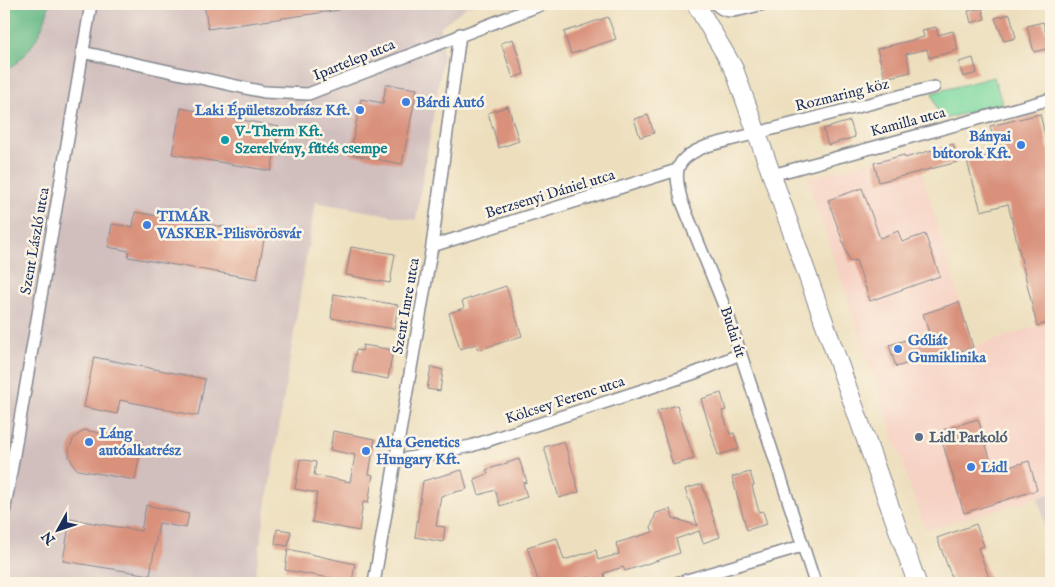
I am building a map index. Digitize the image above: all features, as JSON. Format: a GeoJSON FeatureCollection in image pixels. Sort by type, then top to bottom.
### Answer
{"type":"FeatureCollection","features":[{"type":"Feature","properties":{"kind":"main road"},"geometry":{"type":"LineString","coordinates":[[690,4],[699,10],[734,70],[917,583]]}},
{"type":"Feature","properties":{"kind":"street","name":"Szent László utca"},"geometry":{"type":"LineString","coordinates":[[4,513],[91,4]]}},
{"type":"Feature","properties":{"kind":"street","name":"Ipartelep utca"},"geometry":{"type":"LineString","coordinates":[[82,52],[264,92],[308,94],[460,34],[543,4]]}},
{"type":"Feature","properties":{"kind":"street"},"geometry":{"type":"LineString","coordinates":[[716,4],[720,9],[728,12],[763,4]]}},
{"type":"Feature","properties":{"kind":"street","name":"Szent Imre utca"},"geometry":{"type":"LineString","coordinates":[[374,583],[432,246],[460,34]]}},
{"type":"Feature","properties":{"kind":"street","name":"Rozmaring köz"},"geometry":{"type":"LineString","coordinates":[[757,133],[934,88]]}},
{"type":"Feature","properties":{"kind":"street","name":"Kamilla utca"},"geometry":{"type":"LineString","coordinates":[[772,175],[1051,99]]}},
{"type":"Feature","properties":{"kind":"street"},"geometry":{"type":"LineString","coordinates":[[677,170],[686,155],[697,150],[757,133]]}},
{"type":"Feature","properties":{"kind":"street","name":"Berzsenyi Dániel utca"},"geometry":{"type":"LineString","coordinates":[[432,246],[677,170]]}},
{"type":"Feature","properties":{"kind":"street","name":"Budai út"},"geometry":{"type":"LineString","coordinates":[[677,170],[677,185],[682,202],[717,285],[815,583]]}},
{"type":"Feature","properties":{"kind":"street","name":"Kölcsey Ferenc utca"},"geometry":{"type":"LineString","coordinates":[[394,461],[471,446],[695,373],[740,354]]}},
{"type":"Feature","properties":{"kind":"street"},"geometry":{"type":"LineString","coordinates":[[676,583],[802,546]]}},
{"type":"Feature","properties":{"kind":"shaded area"},"geometry":{"type":"Polygon","coordinates":[[[4,4],[477,4],[466,7],[440,27],[443,57],[416,220],[315,202],[254,583],[4,583],[4,4]]]}},
{"type":"Feature","properties":{"kind":"shaded area"},"geometry":{"type":"Polygon","coordinates":[[[915,148],[973,347],[1048,323],[1051,333],[1051,494],[925,530],[807,179],[915,148]]]}},
{"type":"Feature","properties":{"kind":"shaded area"},"geometry":{"type":"Polygon","coordinates":[[[1051,494],[1051,548],[1038,497],[1051,494]]]}},
{"type":"Feature","properties":{"kind":"green space"},"geometry":{"type":"Polygon","coordinates":[[[4,4],[49,4],[44,23],[28,51],[13,66],[4,71],[4,4]]]}},
{"type":"Feature","properties":{"kind":"green space"},"geometry":{"type":"Polygon","coordinates":[[[994,77],[1002,103],[940,120],[932,93],[994,77]]]}},
{"type":"Feature","properties":{"kind":"building"},"geometry":{"type":"Polygon","coordinates":[[[204,4],[339,4],[339,10],[208,29],[204,4]]]}},
{"type":"Feature","properties":{"kind":"building"},"geometry":{"type":"Polygon","coordinates":[[[982,8],[985,19],[971,23],[968,11],[982,8]]]}},
{"type":"Feature","properties":{"kind":"building"},"geometry":{"type":"Polygon","coordinates":[[[1010,14],[1016,38],[1004,41],[995,18],[1010,14]]]}},
{"type":"Feature","properties":{"kind":"building"},"geometry":{"type":"Polygon","coordinates":[[[608,17],[616,39],[571,54],[564,32],[608,17]]]}},
{"type":"Feature","properties":{"kind":"building"},"geometry":{"type":"Polygon","coordinates":[[[1043,22],[1050,48],[1034,52],[1027,26],[1043,22]]]}},
{"type":"Feature","properties":{"kind":"building"},"geometry":{"type":"Polygon","coordinates":[[[936,27],[938,35],[953,31],[958,50],[929,58],[927,49],[906,54],[911,72],[885,78],[877,49],[924,37],[922,30],[936,27]]]}},
{"type":"Feature","properties":{"kind":"building"},"geometry":{"type":"Polygon","coordinates":[[[513,39],[524,74],[513,78],[501,43],[513,39]]]}},
{"type":"Feature","properties":{"kind":"building"},"geometry":{"type":"Polygon","coordinates":[[[973,58],[977,73],[963,77],[959,62],[973,58]]]}},
{"type":"Feature","properties":{"kind":"building"},"geometry":{"type":"Polygon","coordinates":[[[386,84],[417,89],[402,164],[350,154],[361,99],[383,103],[386,84]]]}},
{"type":"Feature","properties":{"kind":"building"},"geometry":{"type":"Polygon","coordinates":[[[508,106],[519,141],[499,148],[488,113],[508,106]]]}},
{"type":"Feature","properties":{"kind":"building","name":"V-Therm Kft. Szerelvény, fűtés csempe"},"geometry":{"type":"Polygon","coordinates":[[[181,108],[279,127],[271,171],[172,154],[181,108]]]}},
{"type":"Feature","properties":{"kind":"building"},"geometry":{"type":"Polygon","coordinates":[[[1040,114],[1051,160],[1051,322],[1037,326],[1008,204],[981,211],[967,161],[997,153],[990,126],[1040,114]]]}},
{"type":"Feature","properties":{"kind":"building"},"geometry":{"type":"Polygon","coordinates":[[[648,115],[654,133],[640,137],[634,119],[648,115]]]}},
{"type":"Feature","properties":{"kind":"building"},"geometry":{"type":"Polygon","coordinates":[[[850,121],[855,137],[828,145],[823,129],[850,121]]]}},
{"type":"Feature","properties":{"kind":"building"},"geometry":{"type":"Polygon","coordinates":[[[953,144],[958,162],[879,182],[874,163],[904,155],[905,158],[953,144]]]}},
{"type":"Feature","properties":{"kind":"building"},"geometry":{"type":"Polygon","coordinates":[[[862,188],[880,238],[898,231],[902,242],[925,234],[940,276],[870,301],[856,260],[850,262],[828,200],[862,188]]]}},
{"type":"Feature","properties":{"kind":"building"},"geometry":{"type":"Polygon","coordinates":[[[135,212],[265,234],[257,279],[128,257],[129,251],[108,247],[112,224],[133,227],[135,212]]]}},
{"type":"Feature","properties":{"kind":"building"},"geometry":{"type":"Polygon","coordinates":[[[351,247],[395,254],[390,283],[346,275],[351,247]]]}},
{"type":"Feature","properties":{"kind":"building"},"geometry":{"type":"Polygon","coordinates":[[[506,286],[522,336],[478,350],[476,344],[460,349],[449,313],[464,308],[462,301],[506,286]]]}},
{"type":"Feature","properties":{"kind":"building"},"geometry":{"type":"Polygon","coordinates":[[[334,294],[398,305],[394,329],[331,318],[334,294]]]}},
{"type":"Feature","properties":{"kind":"building"},"geometry":{"type":"Polygon","coordinates":[[[959,302],[973,347],[936,359],[935,355],[896,367],[889,345],[929,333],[923,314],[959,302]]]}},
{"type":"Feature","properties":{"kind":"building"},"geometry":{"type":"Polygon","coordinates":[[[363,345],[393,350],[388,379],[352,372],[356,350],[362,351],[363,345]]]}},
{"type":"Feature","properties":{"kind":"building"},"geometry":{"type":"Polygon","coordinates":[[[94,357],[205,379],[198,416],[120,400],[117,414],[84,407],[94,357]]]}},
{"type":"Feature","properties":{"kind":"building"},"geometry":{"type":"Polygon","coordinates":[[[431,367],[443,370],[440,391],[427,389],[431,367]]]}},
{"type":"Feature","properties":{"kind":"building"},"geometry":{"type":"Polygon","coordinates":[[[721,393],[726,410],[722,411],[730,434],[734,433],[739,449],[718,455],[701,399],[721,393]]]}},
{"type":"Feature","properties":{"kind":"building"},"geometry":{"type":"Polygon","coordinates":[[[677,405],[694,459],[673,465],[657,411],[677,405]]]}},
{"type":"Feature","properties":{"kind":"building","name":"Lidl"},"geometry":{"type":"Polygon","coordinates":[[[978,419],[994,471],[1029,461],[1037,490],[964,513],[939,431],[978,419]]]}},
{"type":"Feature","properties":{"kind":"building"},"geometry":{"type":"Polygon","coordinates":[[[84,430],[142,441],[135,480],[78,470],[69,457],[69,449],[74,438],[84,430]]]}},
{"type":"Feature","properties":{"kind":"building"},"geometry":{"type":"Polygon","coordinates":[[[333,431],[375,439],[369,474],[373,475],[368,503],[363,502],[359,531],[312,522],[317,493],[295,489],[300,459],[316,462],[314,475],[350,482],[355,455],[330,450],[333,431]]]}},
{"type":"Feature","properties":{"kind":"building"},"geometry":{"type":"Polygon","coordinates":[[[564,441],[579,492],[559,498],[544,447],[564,441]]]}},
{"type":"Feature","properties":{"kind":"building"},"geometry":{"type":"Polygon","coordinates":[[[519,459],[527,482],[523,483],[527,497],[500,506],[495,490],[479,495],[474,479],[488,474],[486,470],[519,459]]]}},
{"type":"Feature","properties":{"kind":"building"},"geometry":{"type":"Polygon","coordinates":[[[462,470],[467,489],[441,496],[436,526],[445,527],[443,542],[415,537],[423,481],[462,470]]]}},
{"type":"Feature","properties":{"kind":"building"},"geometry":{"type":"Polygon","coordinates":[[[750,472],[759,512],[763,511],[767,524],[747,530],[732,477],[750,472]]]}},
{"type":"Feature","properties":{"kind":"building"},"geometry":{"type":"Polygon","coordinates":[[[702,484],[720,537],[703,543],[699,531],[676,539],[680,553],[625,571],[623,567],[604,573],[605,578],[591,582],[589,577],[570,583],[539,583],[527,547],[557,538],[564,560],[596,550],[598,560],[619,554],[616,543],[653,532],[651,527],[656,513],[670,509],[673,518],[698,526],[685,489],[702,484]]]}},
{"type":"Feature","properties":{"kind":"building"},"geometry":{"type":"Polygon","coordinates":[[[146,505],[189,514],[186,528],[159,523],[150,575],[63,561],[70,519],[141,531],[146,505]]]}},
{"type":"Feature","properties":{"kind":"building"},"geometry":{"type":"Polygon","coordinates":[[[976,524],[984,546],[978,548],[991,583],[954,583],[937,538],[976,524]]]}},
{"type":"Feature","properties":{"kind":"building"},"geometry":{"type":"Polygon","coordinates":[[[277,529],[291,531],[288,546],[275,544],[277,529]]]}},
{"type":"Feature","properties":{"kind":"building"},"geometry":{"type":"Polygon","coordinates":[[[288,549],[355,564],[352,582],[285,570],[288,549]]]}},
{"type":"Feature","properties":{"kind":"place","name":"Bárdi Autó"},"geometry":{"type":"Point","coordinates":[406,102]}},
{"type":"Feature","properties":{"kind":"place","name":"Laki Épületszobrász Kft."},"geometry":{"type":"Point","coordinates":[360,110]}},
{"type":"Feature","properties":{"kind":"place","name":"V-Therm Kft. Szerelvény, fűtés csempe"},"geometry":{"type":"Point","coordinates":[225,140]}},
{"type":"Feature","properties":{"kind":"place","name":"Bányai bútorok Kft."},"geometry":{"type":"Point","coordinates":[1021,145]}},
{"type":"Feature","properties":{"kind":"place","name":"TIMÁR VASKER-Pilisvörösvár"},"geometry":{"type":"Point","coordinates":[147,225]}},
{"type":"Feature","properties":{"kind":"place","name":"Góliát Gumiklinika"},"geometry":{"type":"Point","coordinates":[898,349]}},
{"type":"Feature","properties":{"kind":"place","name":"Lidl Parkoló"},"geometry":{"type":"Point","coordinates":[919,437]}},
{"type":"Feature","properties":{"kind":"place","name":"Láng autóalkatrész"},"geometry":{"type":"Point","coordinates":[89,442]}},
{"type":"Feature","properties":{"kind":"place","name":"Alta Genetics Hungary Kft."},"geometry":{"type":"Point","coordinates":[366,451]}},
{"type":"Feature","properties":{"kind":"place","name":"Lidl"},"geometry":{"type":"Point","coordinates":[971,467]}}]}
